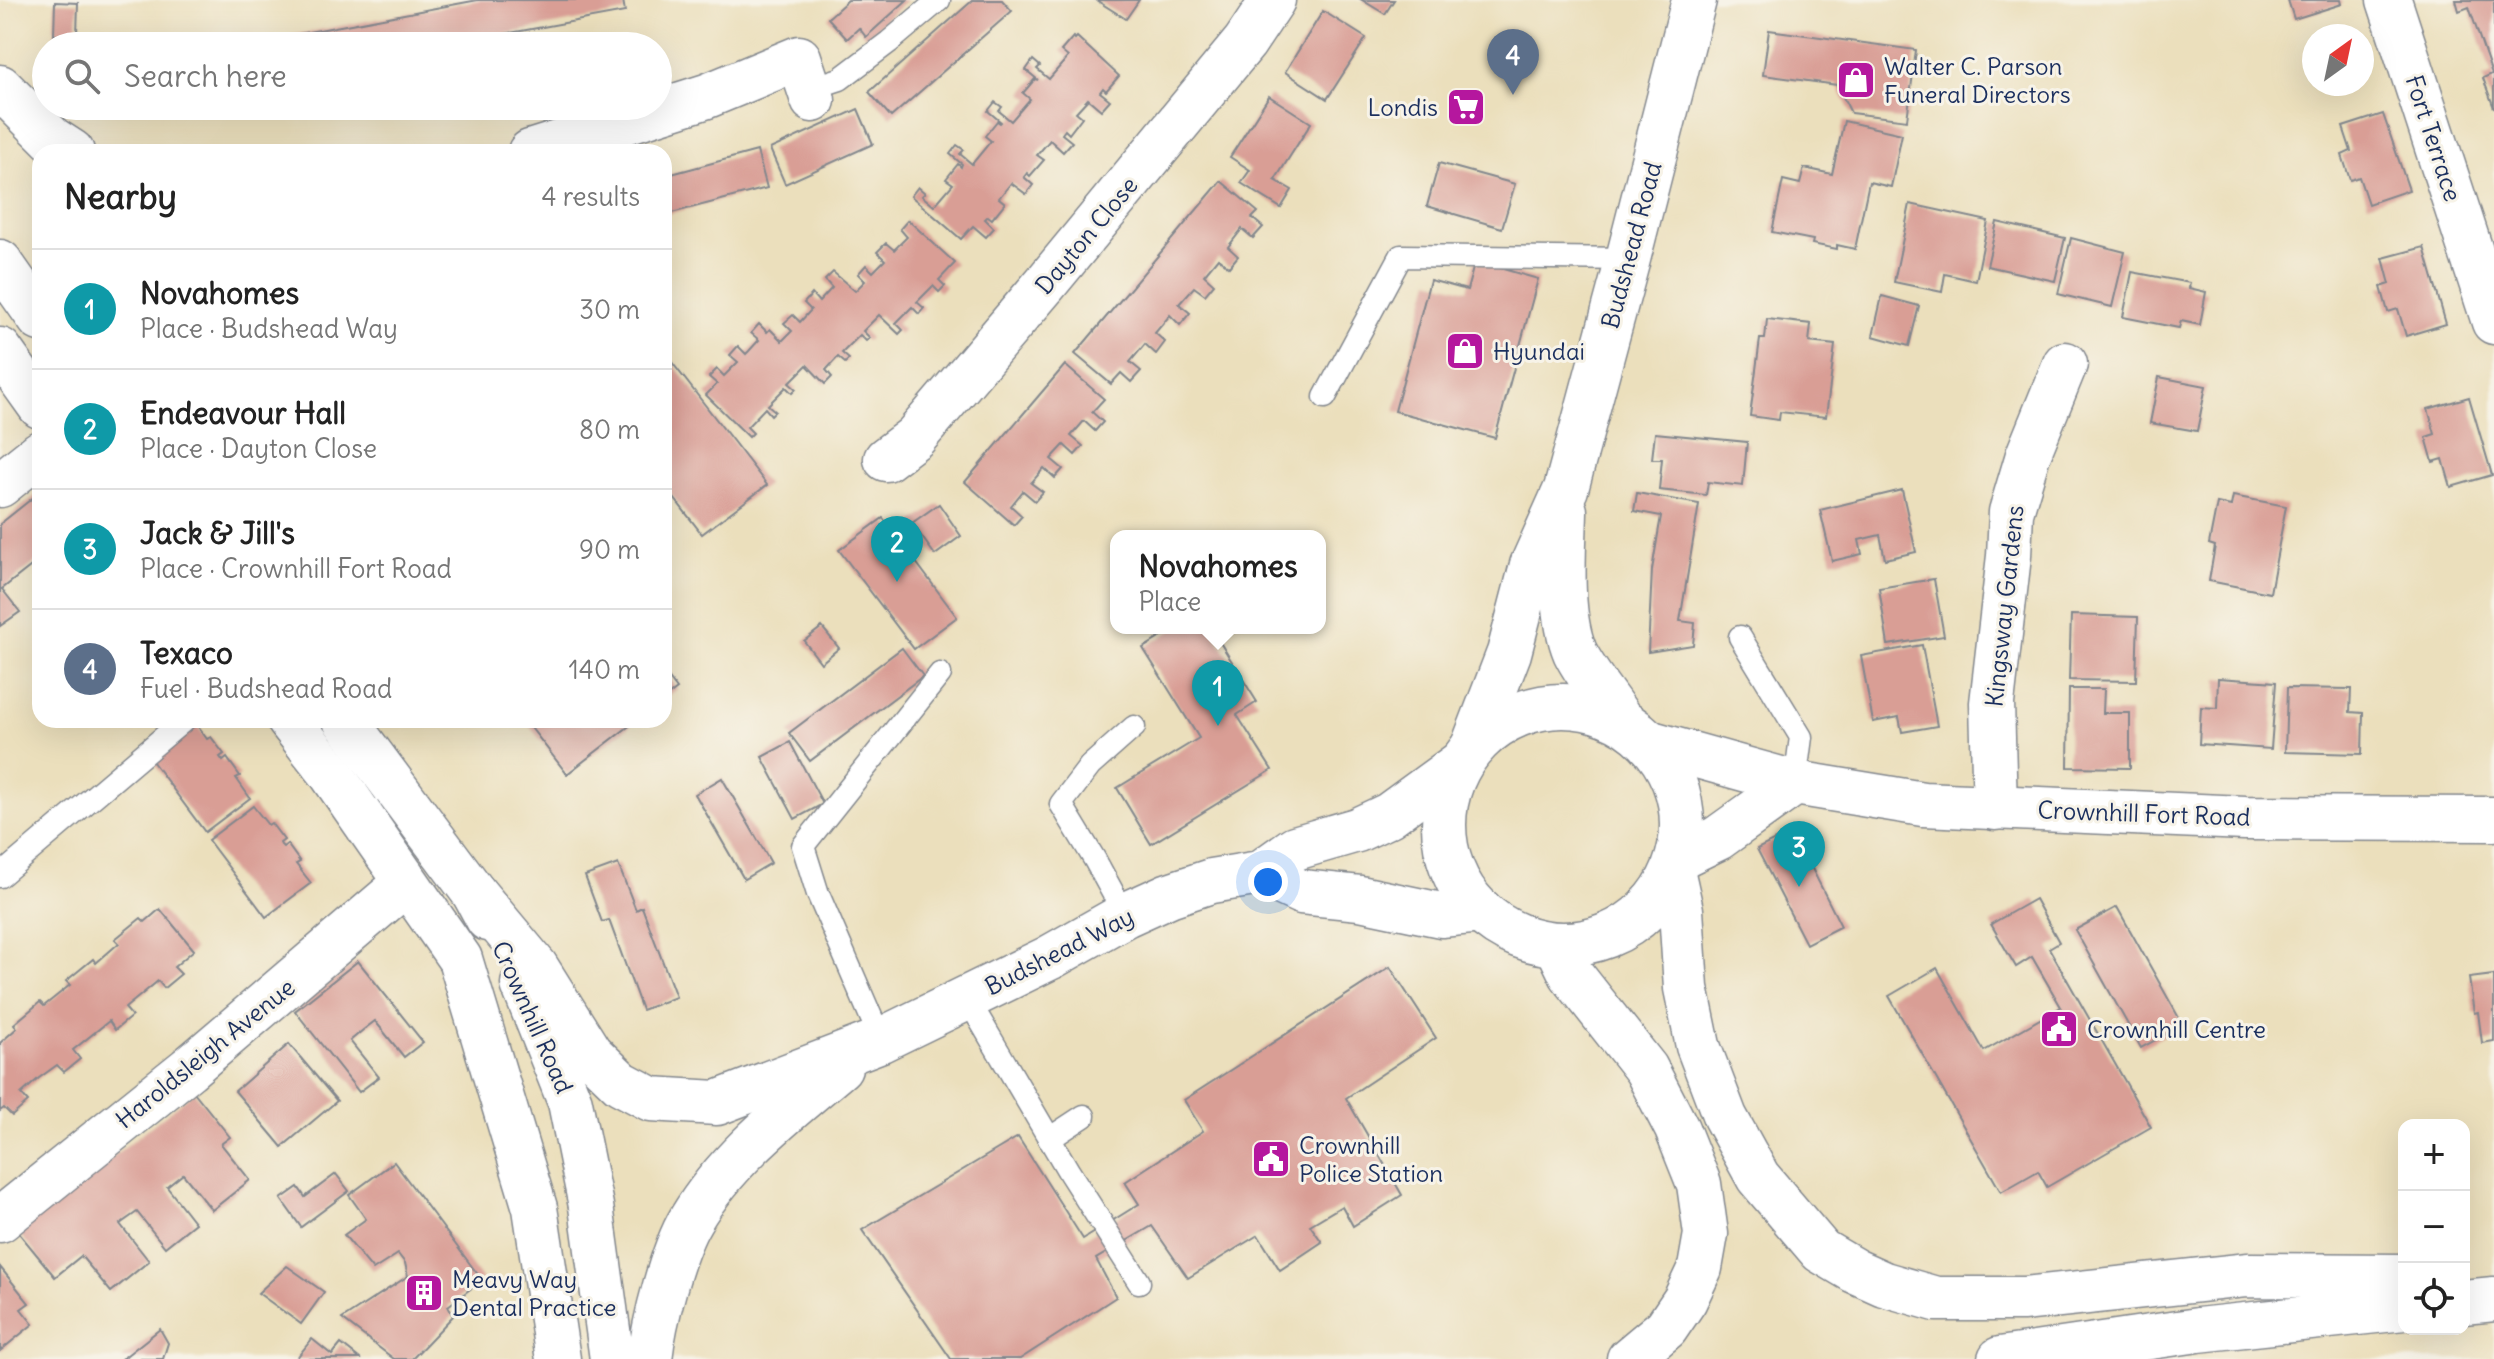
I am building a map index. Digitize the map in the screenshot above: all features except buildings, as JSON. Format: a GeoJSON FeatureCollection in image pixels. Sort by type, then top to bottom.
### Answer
{"type":"FeatureCollection","features":[{"type":"Feature","properties":{"kind":"main road","name":"Dayton Close"},"geometry":{"type":"LineString","coordinates":[[886,459],[915,437],[1046,283],[1245,42],[1273,0]]}},
{"type":"Feature","properties":{"kind":"main road","name":"Budshead Road"},"geometry":{"type":"LineString","coordinates":[[1466,754],[1509,653],[1532,565],[1566,489],[1694,0]]}},
{"type":"Feature","properties":{"kind":"main road","name":"Fort Terrace"},"geometry":{"type":"LineString","coordinates":[[2389,0],[2494,322]]}},
{"type":"Feature","properties":{"kind":"main road"},"geometry":{"type":"LineString","coordinates":[[672,107],[799,58],[811,95]]}},
{"type":"Feature","properties":{"kind":"main road"},"geometry":{"type":"LineString","coordinates":[[0,87],[32,119]]}},
{"type":"Feature","properties":{"kind":"main road"},"geometry":{"type":"LineString","coordinates":[[33,120],[60,144]]}},
{"type":"Feature","properties":{"kind":"main road"},"geometry":{"type":"LineString","coordinates":[[555,144],[631,120]]}},
{"type":"Feature","properties":{"kind":"main road"},"geometry":{"type":"LineString","coordinates":[[0,262],[32,308]]}},
{"type":"Feature","properties":{"kind":"main road"},"geometry":{"type":"LineString","coordinates":[[0,350],[32,395]]}},
{"type":"Feature","properties":{"kind":"main road","name":"Kingsway Gardens"},"geometry":{"type":"LineString","coordinates":[[1995,808],[1992,703],[2011,512],[2028,455],[2065,364]]}},
{"type":"Feature","properties":{"kind":"main road"},"geometry":{"type":"LineString","coordinates":[[0,485],[32,459]]}},
{"type":"Feature","properties":{"kind":"main road","name":"Budshead Road"},"geometry":{"type":"LineString","coordinates":[[1566,489],[1563,575],[1575,652],[1636,731]]}},
{"type":"Feature","properties":{"kind":"main road"},"geometry":{"type":"LineString","coordinates":[[1795,783],[1676,866],[1653,904],[1626,927],[1592,941],[1557,945],[1516,935],[1481,911],[1457,880],[1444,842],[1445,802],[1466,754],[1505,719],[1542,706],[1582,706],[1636,731],[1674,777],[1683,817],[1676,866],[1686,988],[1698,1046],[1725,1117],[1758,1177],[1821,1251],[1855,1271],[1884,1284],[1936,1299],[2024,1299],[2247,1275],[2398,1276]]}},
{"type":"Feature","properties":{"kind":"main road","name":"Crownhill Road"},"geometry":{"type":"LineString","coordinates":[[295,728],[330,772],[460,959],[535,1208],[558,1359]]}},
{"type":"Feature","properties":{"kind":"main road","name":"Crownhill Road"},"geometry":{"type":"LineString","coordinates":[[319,728],[334,749],[330,772]]}},
{"type":"Feature","properties":{"kind":"main road","name":"Crownhill Road"},"geometry":{"type":"LineString","coordinates":[[351,728],[474,893],[518,974],[570,1102],[591,1206],[612,1359]]}},
{"type":"Feature","properties":{"kind":"main road","name":"Crownhill Fort Road"},"geometry":{"type":"LineString","coordinates":[[1636,731],[1795,783],[1923,804],[2245,818],[2494,819]]}},
{"type":"Feature","properties":{"kind":"main road","name":"Budshead Way"},"geometry":{"type":"LineString","coordinates":[[474,893],[536,967],[590,1053],[621,1083],[651,1099],[717,1103],[872,1044],[1049,958],[1125,915],[1169,895],[1211,881],[1260,873],[1295,848],[1357,830],[1389,815],[1466,754]]}},
{"type":"Feature","properties":{"kind":"main road"},"geometry":{"type":"LineString","coordinates":[[1260,873],[1301,892],[1360,898],[1441,915],[1481,911]]}},
{"type":"Feature","properties":{"kind":"main road","name":"Haroldsleigh Avenue"},"geometry":{"type":"LineString","coordinates":[[0,1220],[210,1050],[406,883]]}},
{"type":"Feature","properties":{"kind":"main road"},"geometry":{"type":"LineString","coordinates":[[1557,945],[1571,974],[1646,1069],[1677,1129],[1699,1184],[1706,1234],[1700,1268],[1685,1300],[1666,1328],[1629,1359]]}},
{"type":"Feature","properties":{"kind":"main road","name":"Budshead Way"},"geometry":{"type":"LineString","coordinates":[[650,1359],[668,1275],[691,1220],[730,1166],[806,1095],[872,1044]]}},
{"type":"Feature","properties":{"kind":"main road"},"geometry":{"type":"LineString","coordinates":[[535,1208],[535,1359]]}},
{"type":"Feature","properties":{"kind":"main road"},"geometry":{"type":"LineString","coordinates":[[2470,1277],[2494,1277]]}},
{"type":"Feature","properties":{"kind":"main road"},"geometry":{"type":"LineString","coordinates":[[2470,1301],[2494,1299]]}},
{"type":"Feature","properties":{"kind":"main road"},"geometry":{"type":"LineString","coordinates":[[2000,1359],[2198,1330],[2398,1309]]}},
{"type":"Feature","properties":{"kind":"lane"},"geometry":{"type":"LineString","coordinates":[[811,95],[840,79],[939,0]]}},
{"type":"Feature","properties":{"kind":"lane"},"geometry":{"type":"LineString","coordinates":[[1325,397],[1401,256],[1628,259]]}},
{"type":"Feature","properties":{"kind":"lane"},"geometry":{"type":"LineString","coordinates":[[1740,637],[1801,737],[1795,783]]}},
{"type":"Feature","properties":{"kind":"lane"},"geometry":{"type":"LineString","coordinates":[[872,1044],[803,846],[940,674]]}},
{"type":"Feature","properties":{"kind":"lane"},"geometry":{"type":"LineString","coordinates":[[1125,915],[1061,804],[1090,766],[1134,727]]}},
{"type":"Feature","properties":{"kind":"lane"},"geometry":{"type":"LineString","coordinates":[[0,876],[175,728]]}},
{"type":"Feature","properties":{"kind":"lane"},"geometry":{"type":"LineString","coordinates":[[967,998],[1049,1139],[1139,1282]]}},
{"type":"Feature","properties":{"kind":"lane"},"geometry":{"type":"LineString","coordinates":[[1049,1139],[1084,1116]]}},
{"type":"Feature","properties":{"kind":"place","name":"Walter C. Parson Funeral Directors"},"geometry":{"type":"Point","coordinates":[1856,80]}},
{"type":"Feature","properties":{"kind":"place","name":"Texaco"},"geometry":{"type":"Point","coordinates":[1513,95]}},
{"type":"Feature","properties":{"kind":"place","name":"Londis"},"geometry":{"type":"Point","coordinates":[1466,107]}},
{"type":"Feature","properties":{"kind":"place","name":"Hyundai"},"geometry":{"type":"Point","coordinates":[1465,351]}},
{"type":"Feature","properties":{"kind":"place","name":"Endeavour Hall"},"geometry":{"type":"Point","coordinates":[897,582]}},
{"type":"Feature","properties":{"kind":"place","name":"Novahomes"},"geometry":{"type":"Point","coordinates":[1218,726]}},
{"type":"Feature","properties":{"kind":"place","name":"Jack & Jill's"},"geometry":{"type":"Point","coordinates":[1799,887]}},
{"type":"Feature","properties":{"kind":"place","name":"Crownhill Centre"},"geometry":{"type":"Point","coordinates":[2059,1029]}},
{"type":"Feature","properties":{"kind":"place","name":"Crownhill Police Station"},"geometry":{"type":"Point","coordinates":[1271,1159]}},
{"type":"Feature","properties":{"kind":"place","name":"Meavy Way Dental Practice"},"geometry":{"type":"Point","coordinates":[424,1293]}}]}
